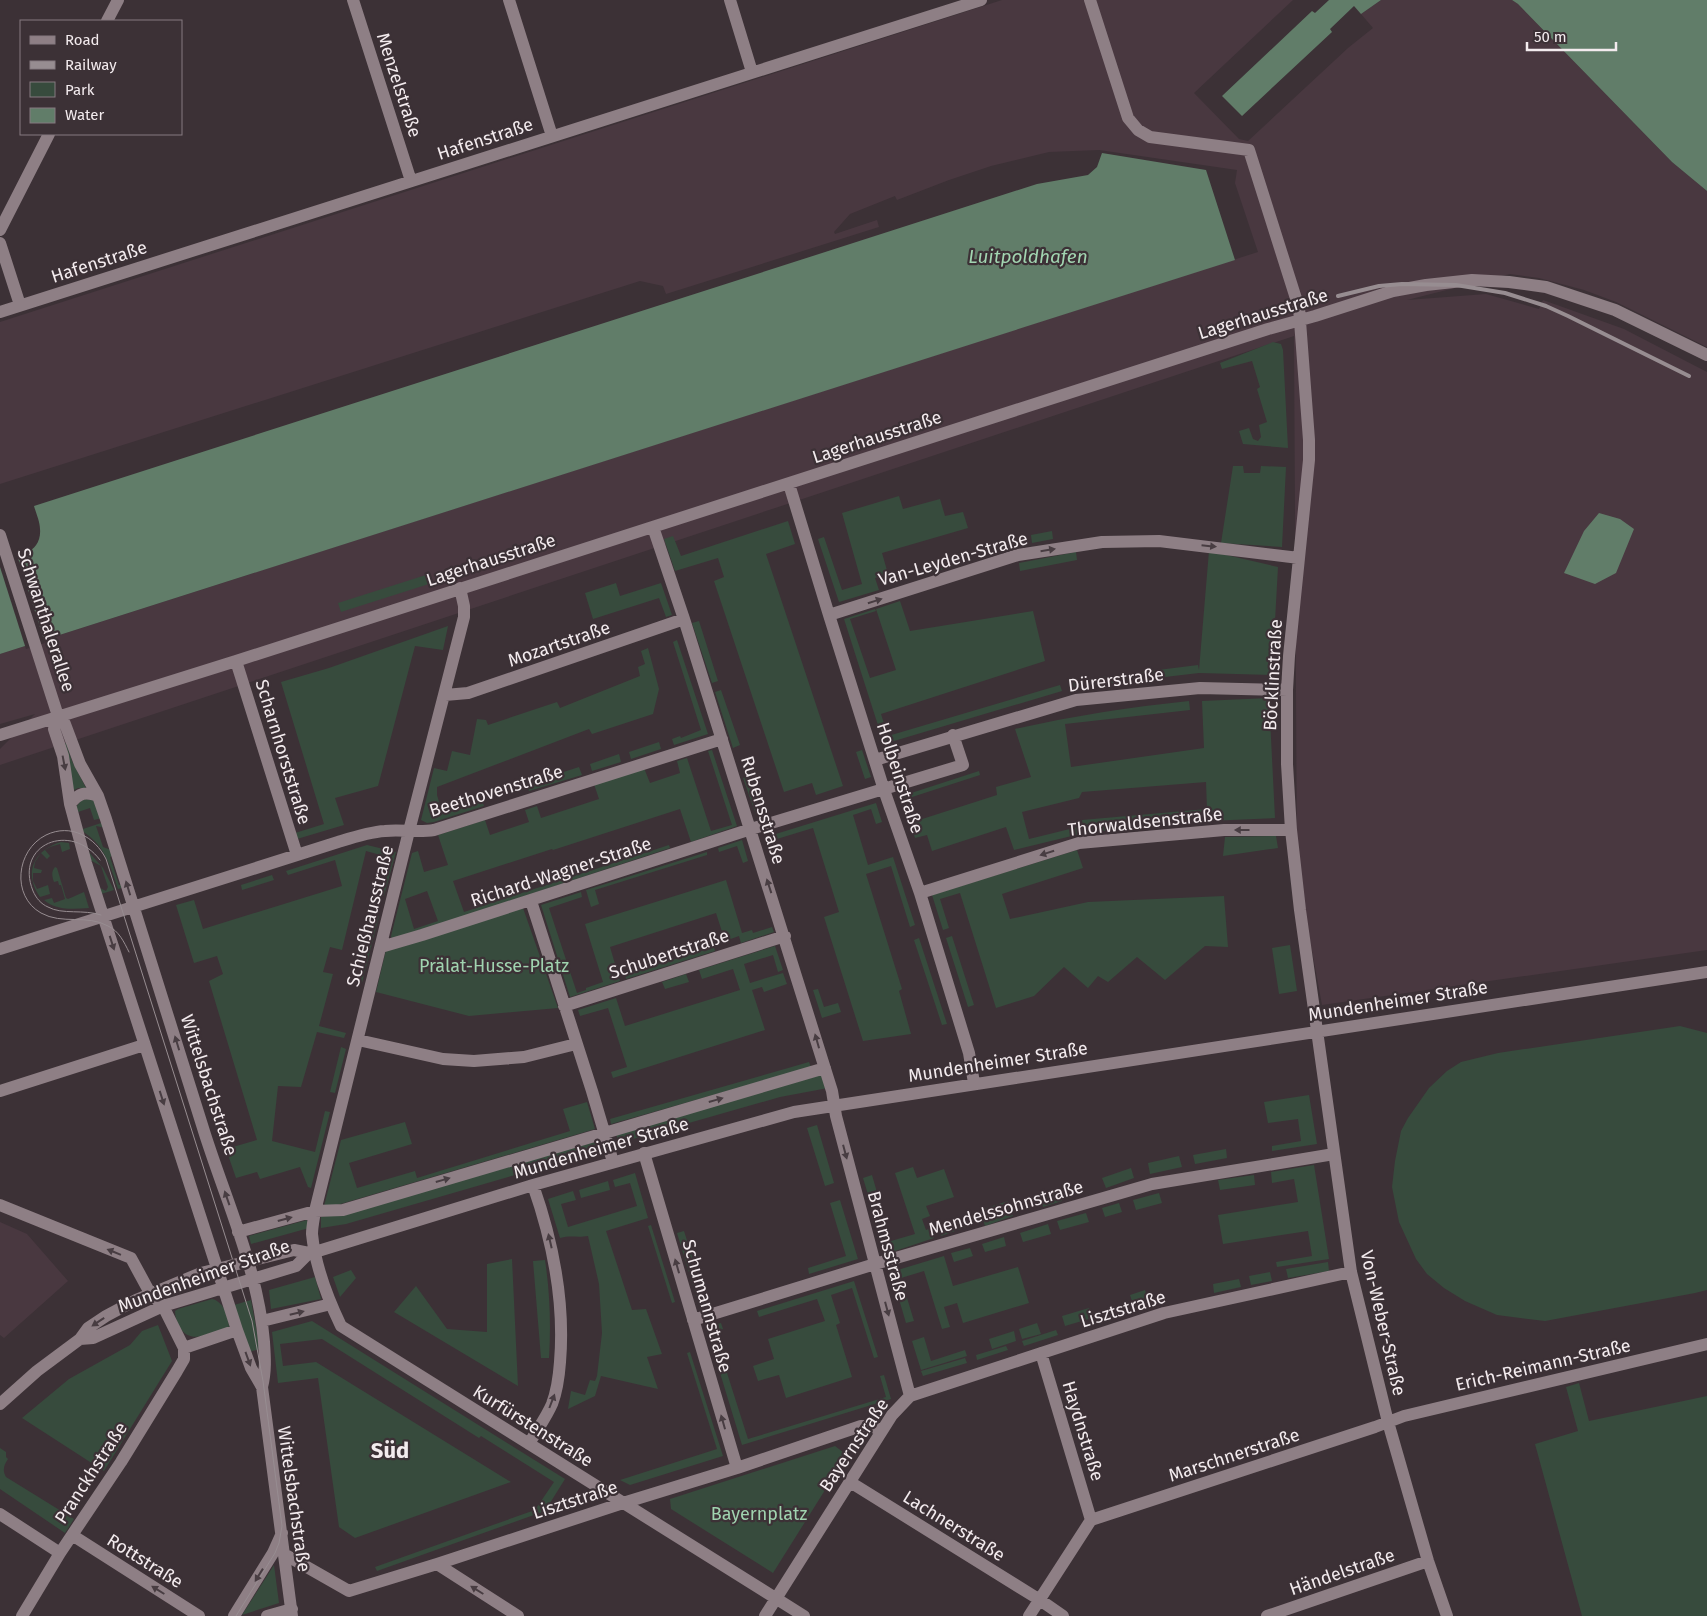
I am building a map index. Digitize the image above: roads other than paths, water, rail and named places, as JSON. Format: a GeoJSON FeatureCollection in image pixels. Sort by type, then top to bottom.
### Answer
{"type":"FeatureCollection","features":[{"type":"Feature","properties":{"kind":"street"},"geometry":{"type":"LineString","coordinates":[[108,20],[118,0]]}},
{"type":"Feature","properties":{"kind":"street","name":"Menzelstraße"},"geometry":{"type":"LineString","coordinates":[[353,0],[411,181]]}},
{"type":"Feature","properties":{"kind":"street"},"geometry":{"type":"LineString","coordinates":[[509,0],[552,136]]}},
{"type":"Feature","properties":{"kind":"street"},"geometry":{"type":"LineString","coordinates":[[730,0],[752,72]]}},
{"type":"Feature","properties":{"kind":"street","name":"Hafenstraße"},"geometry":{"type":"LineString","coordinates":[[0,312],[981,0]]}},
{"type":"Feature","properties":{"kind":"street","name":"Böcklinstraße"},"geometry":{"type":"LineString","coordinates":[[1090,0],[1128,118],[1138,130],[1150,137],[1249,150],[1297,302],[1300,320],[1309,450],[1287,690],[1288,764],[1291,830],[1316,1031]]}},
{"type":"Feature","properties":{"kind":"street"},"geometry":{"type":"LineString","coordinates":[[0,230],[48,135]]}},
{"type":"Feature","properties":{"kind":"street"},"geometry":{"type":"LineString","coordinates":[[0,243],[20,305]]}},
{"type":"Feature","properties":{"kind":"street","name":"Lagerhausstraße"},"geometry":{"type":"LineString","coordinates":[[0,735],[789,484],[1268,329],[1393,291],[1450,281],[1472,280],[1546,287],[1615,310],[1707,355]]}},
{"type":"Feature","properties":{"kind":"street","name":"Holbeinstraße"},"geometry":{"type":"LineString","coordinates":[[789,484],[884,790],[920,893],[968,1054],[974,1083]]}},
{"type":"Feature","properties":{"kind":"street","name":"Rubensstraße"},"geometry":{"type":"LineString","coordinates":[[653,527],[751,829],[832,1091],[834,1105]]}},
{"type":"Feature","properties":{"kind":"street","name":"Schwanthalerallee"},"geometry":{"type":"LineString","coordinates":[[2,540],[58,716]]}},
{"type":"Feature","properties":{"kind":"street","name":"Van-Leyden-Straße"},"geometry":{"type":"LineString","coordinates":[[829,615],[1018,555],[1102,542],[1159,541],[1299,558]]}},
{"type":"Feature","properties":{"kind":"street","name":"Schießhausstraße"},"geometry":{"type":"LineString","coordinates":[[312,1253],[315,1211],[464,617],[464,606],[460,588]]}},
{"type":"Feature","properties":{"kind":"street","name":"Mozartstraße"},"geometry":{"type":"LineString","coordinates":[[445,695],[468,693],[684,619]]}},
{"type":"Feature","properties":{"kind":"street","name":"Scharnhorststraße"},"geometry":{"type":"LineString","coordinates":[[236,661],[297,855]]}},
{"type":"Feature","properties":{"kind":"street","name":"Dürerstraße"},"geometry":{"type":"LineString","coordinates":[[875,760],[953,735],[1076,700],[1200,688],[1287,690]]}},
{"type":"Feature","properties":{"kind":"street","name":"Wittelsbachstraße"},"geometry":{"type":"LineString","coordinates":[[58,716],[65,724],[80,764],[98,796],[253,1279],[262,1321],[266,1362],[262,1387],[292,1613]]}},
{"type":"Feature","properties":{"kind":"street","name":"Wittelsbachstraße"},"geometry":{"type":"LineString","coordinates":[[58,716],[54,729],[63,756],[70,804],[103,917],[238,1330],[251,1368],[262,1387]]}},
{"type":"Feature","properties":{"kind":"street"},"geometry":{"type":"LineString","coordinates":[[751,829],[963,765],[953,735]]}},
{"type":"Feature","properties":{"kind":"street","name":"Beethovenstraße"},"geometry":{"type":"LineString","coordinates":[[0,949],[366,834],[386,830],[424,832],[434,830],[722,739]]}},
{"type":"Feature","properties":{"kind":"street"},"geometry":{"type":"LineString","coordinates":[[70,804],[82,794],[89,793],[98,796]]}},
{"type":"Feature","properties":{"kind":"street","name":"Richard-Wagner-Straße"},"geometry":{"type":"LineString","coordinates":[[381,947],[531,901],[751,829]]}},
{"type":"Feature","properties":{"kind":"street","name":"Thorwaldsenstraße"},"geometry":{"type":"LineString","coordinates":[[920,893],[1079,843],[1224,830],[1291,830]]}},
{"type":"Feature","properties":{"kind":"street"},"geometry":{"type":"LineString","coordinates":[[531,901],[613,1162]]}},
{"type":"Feature","properties":{"kind":"street","name":"Schubertstraße"},"geometry":{"type":"LineString","coordinates":[[564,1006],[784,936]]}},
{"type":"Feature","properties":{"kind":"street","name":"Mundenheimer Straße"},"geometry":{"type":"LineString","coordinates":[[80,1339],[93,1338],[163,1306],[296,1266],[312,1253],[533,1185],[794,1112],[1707,972]]}},
{"type":"Feature","properties":{"kind":"street","name":"Von-Weber-Straße"},"geometry":{"type":"LineString","coordinates":[[1316,1031],[1351,1272],[1388,1422],[1428,1561],[1447,1616]]}},
{"type":"Feature","properties":{"kind":"street"},"geometry":{"type":"LineString","coordinates":[[358,1040],[443,1059],[474,1061],[524,1057],[576,1044]]}},
{"type":"Feature","properties":{"kind":"street"},"geometry":{"type":"LineString","coordinates":[[0,1091],[144,1044]]}},
{"type":"Feature","properties":{"kind":"street","name":"Mundenheimer Straße"},"geometry":{"type":"LineString","coordinates":[[238,1232],[315,1211],[343,1210],[825,1068]]}},
{"type":"Feature","properties":{"kind":"street","name":"Brahmsstraße"},"geometry":{"type":"LineString","coordinates":[[834,1105],[910,1396]]}},
{"type":"Feature","properties":{"kind":"street","name":"Schumannstraße"},"geometry":{"type":"LineString","coordinates":[[644,1153],[737,1468]]}},
{"type":"Feature","properties":{"kind":"street","name":"Mendelssohnstraße"},"geometry":{"type":"LineString","coordinates":[[693,1320],[875,1264],[1152,1184],[1334,1154]]}},
{"type":"Feature","properties":{"kind":"street"},"geometry":{"type":"LineString","coordinates":[[529,1444],[552,1403],[558,1380],[562,1325],[552,1250],[545,1220],[533,1185]]}},
{"type":"Feature","properties":{"kind":"street"},"geometry":{"type":"LineString","coordinates":[[0,1205],[131,1258],[148,1289],[163,1306],[184,1348],[238,1330]]}},
{"type":"Feature","properties":{"kind":"street","name":"Mundenheimer Straße"},"geometry":{"type":"LineString","coordinates":[[0,1404],[36,1372],[80,1339],[88,1328],[148,1289],[201,1273],[294,1250],[312,1253]]}},
{"type":"Feature","properties":{"kind":"street","name":"Kurfürstenstraße"},"geometry":{"type":"LineString","coordinates":[[312,1253],[341,1326],[804,1616]]}},
{"type":"Feature","properties":{"kind":"street","name":"Lisztstraße"},"geometry":{"type":"LineString","coordinates":[[910,1396],[1164,1313],[1351,1272]]}},
{"type":"Feature","properties":{"kind":"street"},"geometry":{"type":"LineString","coordinates":[[262,1321],[331,1304]]}},
{"type":"Feature","properties":{"kind":"street","name":"Erich-Reimann-Straße"},"geometry":{"type":"LineString","coordinates":[[1388,1422],[1404,1416],[1707,1344]]}},
{"type":"Feature","properties":{"kind":"street","name":"Pranckhstraße"},"geometry":{"type":"LineString","coordinates":[[22,1616],[60,1553],[121,1462],[177,1371],[184,1359],[184,1348]]}},
{"type":"Feature","properties":{"kind":"street","name":"Haydnstraße"},"geometry":{"type":"LineString","coordinates":[[1041,1353],[1091,1520]]}},
{"type":"Feature","properties":{"kind":"street","name":"Bayernstraße"},"geometry":{"type":"LineString","coordinates":[[765,1616],[892,1415],[910,1396]]}},
{"type":"Feature","properties":{"kind":"street","name":"Marschnerstraße"},"geometry":{"type":"LineString","coordinates":[[1091,1520],[1388,1422]]}},
{"type":"Feature","properties":{"kind":"street","name":"Lisztstraße"},"geometry":{"type":"LineString","coordinates":[[284,1554],[348,1591],[737,1468],[861,1426],[871,1426],[882,1431]]}},
{"type":"Feature","properties":{"kind":"street","name":"Lachnerstraße"},"geometry":{"type":"LineString","coordinates":[[850,1482],[1063,1616]]}},
{"type":"Feature","properties":{"kind":"street"},"geometry":{"type":"LineString","coordinates":[[0,1514],[60,1553]]}},
{"type":"Feature","properties":{"kind":"street"},"geometry":{"type":"LineString","coordinates":[[1029,1616],[1091,1520]]}},
{"type":"Feature","properties":{"kind":"street"},"geometry":{"type":"LineString","coordinates":[[234,1616],[273,1553],[282,1533]]}},
{"type":"Feature","properties":{"kind":"street","name":"Rottstraße"},"geometry":{"type":"LineString","coordinates":[[72,1535],[199,1616]]}},
{"type":"Feature","properties":{"kind":"street","name":"Händelstraße"},"geometry":{"type":"LineString","coordinates":[[1267,1616],[1299,1611],[1428,1561]]}},
{"type":"Feature","properties":{"kind":"street"},"geometry":{"type":"LineString","coordinates":[[436,1564],[518,1616]]}},
{"type":"Feature","properties":{"kind":"street"},"geometry":{"type":"LineString","coordinates":[[267,1616],[292,1613]]}},
{"type":"Feature","properties":{"kind":"water"},"geometry":{"type":"Polygon","coordinates":[[[1329,0],[1381,0],[1361,14],[1354,6],[1330,29],[1332,32],[1242,116],[1222,96],[1312,11],[1315,13],[1329,0]]]}},
{"type":"Feature","properties":{"kind":"water"},"geometry":{"type":"Polygon","coordinates":[[[1512,0],[1707,0],[1707,191],[1672,162],[1512,0]]]}},
{"type":"Feature","properties":{"kind":"water","name":"Luitpoldhafen"},"geometry":{"type":"Polygon","coordinates":[[[1102,153],[1206,170],[1235,260],[0,654],[0,562],[21,556],[33,549],[37,544],[40,537],[40,526],[34,506],[1037,184],[1088,175],[1097,167],[1102,153]]]}},
{"type":"Feature","properties":{"kind":"water"},"geometry":{"type":"Polygon","coordinates":[[[1599,513],[1620,519],[1634,529],[1616,573],[1595,584],[1564,573],[1584,531],[1599,513]]]}},
{"type":"Feature","properties":{"kind":"tram line"},"geometry":{"type":"LineString","coordinates":[[129,952],[118,934],[112,928],[100,922],[49,917],[31,905],[21,885],[21,873],[28,851],[36,842],[46,835],[55,832],[73,832],[81,834],[96,844],[106,859],[252,1321],[263,1381],[282,1526],[275,1553],[236,1616]]}},
{"type":"Feature","properties":{"kind":"tram line"},"geometry":{"type":"LineString","coordinates":[[100,860],[88,848],[75,842],[61,840],[48,843],[38,850],[31,861],[29,875],[34,894],[45,906],[60,911],[88,912],[101,915]]}},
{"type":"Feature","properties":{"kind":"railway"},"geometry":{"type":"LineString","coordinates":[[1338,296],[1379,286],[1402,284],[1456,285],[1505,293],[1546,306],[1689,376]]}},
{"type":"Feature","properties":{"kind":"district","name":"Süd"},"geometry":{"type":"Point","coordinates":[390,1450]}},
{"type":"Feature","properties":{"kind":"park label","name":"Prälat-Husse-Platz"},"geometry":{"type":"Point","coordinates":[494,966]}},
{"type":"Feature","properties":{"kind":"park label","name":"Bayernplatz"},"geometry":{"type":"Point","coordinates":[759,1514]}}]}
